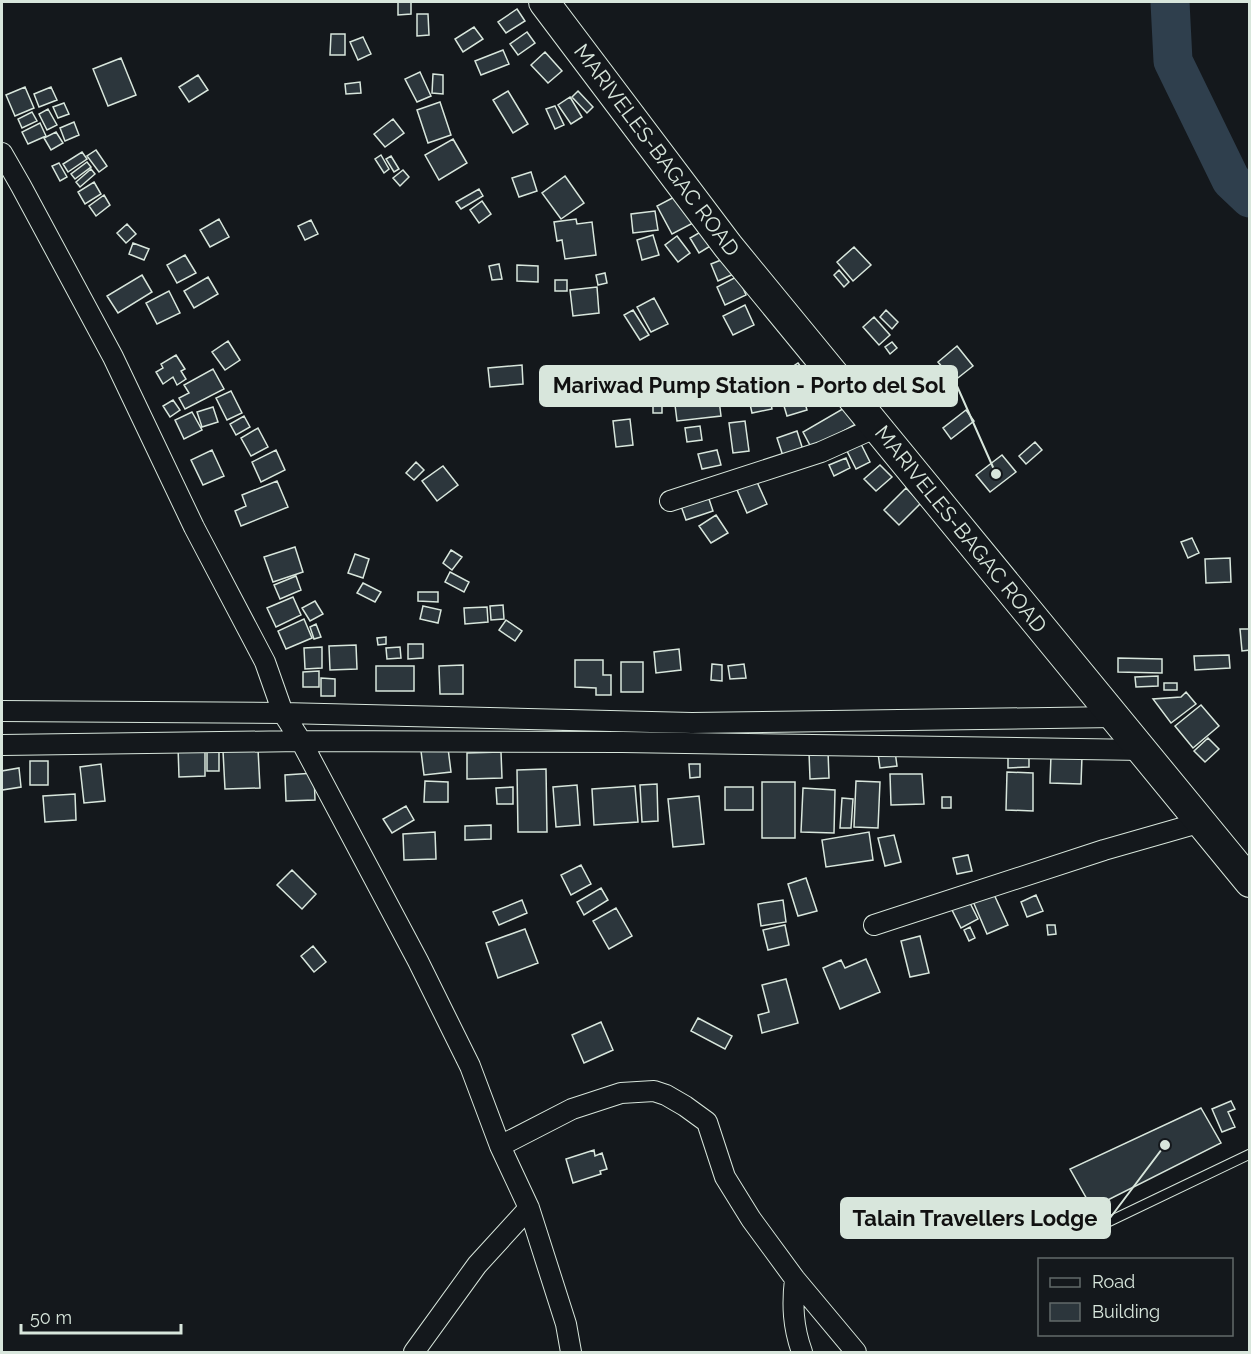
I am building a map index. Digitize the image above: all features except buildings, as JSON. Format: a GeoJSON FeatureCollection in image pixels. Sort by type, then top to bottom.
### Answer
{"type":"FeatureCollection","features":[{"type":"Feature","properties":{"kind":"main road","name":"MARIVELES-BAGAC ROAD"},"geometry":{"type":"LineString","coordinates":[[544,2],[728,246],[1250,882]]}},
{"type":"Feature","properties":{"kind":"street"},"geometry":{"type":"LineString","coordinates":[[2,153],[113,357],[194,527],[265,662],[283,713],[301,741],[418,961],[470,1066],[500,1146],[529,1208],[566,1324],[571,1353]]}},
{"type":"Feature","properties":{"kind":"street"},"geometry":{"type":"LineString","coordinates":[[670,501],[821,452],[877,428]]}},
{"type":"Feature","properties":{"kind":"street"},"geometry":{"type":"LineString","coordinates":[[2,711],[283,713],[692,723],[1115,717]]}},
{"type":"Feature","properties":{"kind":"street"},"geometry":{"type":"LineString","coordinates":[[2,745],[301,741],[622,742],[1142,750]]}},
{"type":"Feature","properties":{"kind":"street"},"geometry":{"type":"LineString","coordinates":[[874,925],[1104,850],[1202,822]]}},
{"type":"Feature","properties":{"kind":"street"},"geometry":{"type":"LineString","coordinates":[[500,1146],[572,1109],[621,1093],[654,1091],[685,1106],[707,1122],[725,1177],[751,1219],[795,1279],[856,1353]]}},
{"type":"Feature","properties":{"kind":"street"},"geometry":{"type":"LineString","coordinates":[[414,1353],[477,1265],[529,1208]]}},
{"type":"Feature","properties":{"kind":"street"},"geometry":{"type":"LineString","coordinates":[[795,1279],[792,1301],[794,1332],[802,1353]]}},
{"type":"Feature","properties":{"kind":"lane"},"geometry":{"type":"LineString","coordinates":[[1108,1222],[1250,1154]]}},
{"type":"Feature","properties":{"kind":"waterway"},"geometry":{"type":"LineString","coordinates":[[1170,2],[1173,61],[1231,180],[1250,198]]}},
{"type":"Feature","properties":{"kind":"place","name":"Mariwad Pump Station - Porto del Sol"},"geometry":{"type":"Point","coordinates":[996,474]}},
{"type":"Feature","properties":{"kind":"place","name":"Talain Travellers Lodge"},"geometry":{"type":"Point","coordinates":[1165,1145]}}]}
